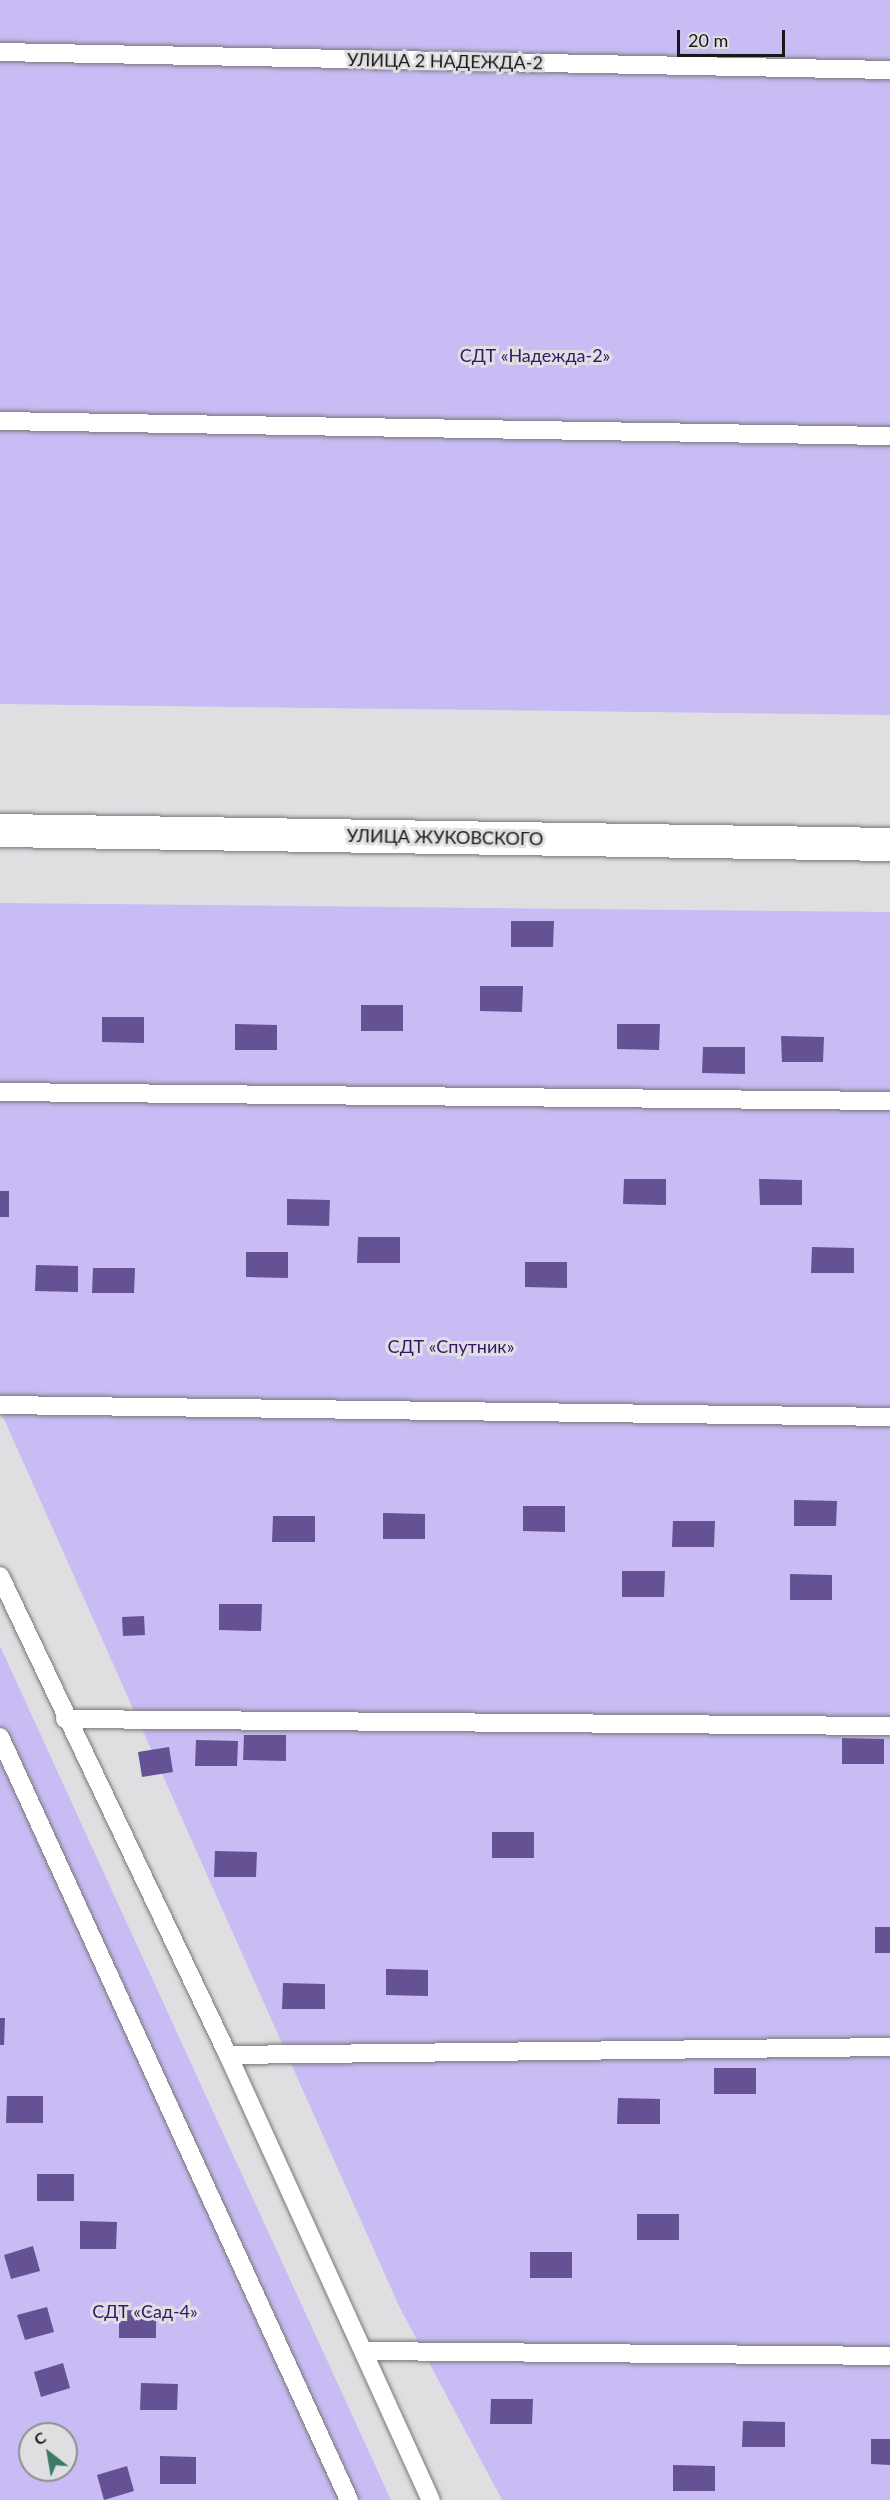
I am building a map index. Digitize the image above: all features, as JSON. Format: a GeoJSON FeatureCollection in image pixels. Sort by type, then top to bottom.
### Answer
{"type":"FeatureCollection","features":[{"type":"Feature","properties":{"kind":"main road","name":"УЛИЦА ЖУКОВСКОГО"},"geometry":{"type":"LineString","coordinates":[[0,830],[890,844]]}},
{"type":"Feature","properties":{"kind":"lane","name":"УЛИЦА 2 НАДЕЖДА-2"},"geometry":{"type":"LineString","coordinates":[[0,52],[890,70]]}},
{"type":"Feature","properties":{"kind":"lane"},"geometry":{"type":"LineString","coordinates":[[0,421],[890,436]]}},
{"type":"Feature","properties":{"kind":"lane"},"geometry":{"type":"LineString","coordinates":[[0,1092],[890,1101]]}},
{"type":"Feature","properties":{"kind":"lane"},"geometry":{"type":"LineString","coordinates":[[0,1405],[890,1417]]}},
{"type":"Feature","properties":{"kind":"lane"},"geometry":{"type":"LineString","coordinates":[[0,1576],[65,1719],[228,2055],[431,2500]]}},
{"type":"Feature","properties":{"kind":"lane"},"geometry":{"type":"LineString","coordinates":[[65,1719],[890,1726]]}},
{"type":"Feature","properties":{"kind":"lane"},"geometry":{"type":"LineString","coordinates":[[0,1737],[350,2500]]}},
{"type":"Feature","properties":{"kind":"lane"},"geometry":{"type":"LineString","coordinates":[[228,2055],[890,2048]]}},
{"type":"Feature","properties":{"kind":"lane"},"geometry":{"type":"LineString","coordinates":[[364,2351],[890,2356]]}},
{"type":"Feature","properties":{"kind":"green space","name":"СДТ «Надежда-2»"},"geometry":{"type":"Polygon","coordinates":[[[0,0],[890,0],[890,715],[0,704],[0,0]]]}},
{"type":"Feature","properties":{"kind":"green space","name":"СДТ «Спутник»"},"geometry":{"type":"Polygon","coordinates":[[[0,903],[890,912],[890,2500],[502,2500],[399,2306],[0,1410],[0,903]]]}},
{"type":"Feature","properties":{"kind":"green space","name":"СДТ «Сад-4»"},"geometry":{"type":"Polygon","coordinates":[[[0,1646],[391,2500],[0,2500],[0,1646]]]}},
{"type":"Feature","properties":{"kind":"building"},"geometry":{"type":"Polygon","coordinates":[[[511,921],[554,921],[553,947],[511,947],[511,921]]]}},
{"type":"Feature","properties":{"kind":"building"},"geometry":{"type":"Polygon","coordinates":[[[480,986],[523,986],[522,1012],[480,1011],[480,986]]]}},
{"type":"Feature","properties":{"kind":"building"},"geometry":{"type":"Polygon","coordinates":[[[361,1005],[403,1005],[403,1031],[361,1031],[361,1005]]]}},
{"type":"Feature","properties":{"kind":"building"},"geometry":{"type":"Polygon","coordinates":[[[102,1017],[144,1017],[144,1043],[102,1042],[102,1017]]]}},
{"type":"Feature","properties":{"kind":"building"},"geometry":{"type":"Polygon","coordinates":[[[235,1024],[277,1025],[277,1050],[235,1050],[235,1024]]]}},
{"type":"Feature","properties":{"kind":"building"},"geometry":{"type":"Polygon","coordinates":[[[617,1024],[660,1024],[659,1050],[617,1049],[617,1024]]]}},
{"type":"Feature","properties":{"kind":"building"},"geometry":{"type":"Polygon","coordinates":[[[781,1036],[824,1037],[823,1062],[782,1062],[781,1036]]]}},
{"type":"Feature","properties":{"kind":"building"},"geometry":{"type":"Polygon","coordinates":[[[703,1047],[745,1047],[745,1074],[702,1073],[703,1047]]]}},
{"type":"Feature","properties":{"kind":"building"},"geometry":{"type":"Polygon","coordinates":[[[624,1179],[666,1179],[666,1205],[623,1204],[624,1179]]]}},
{"type":"Feature","properties":{"kind":"building"},"geometry":{"type":"Polygon","coordinates":[[[759,1179],[802,1180],[802,1205],[760,1205],[759,1179]]]}},
{"type":"Feature","properties":{"kind":"building"},"geometry":{"type":"Polygon","coordinates":[[[0,1191],[9,1191],[9,1217],[0,1217],[0,1191]]]}},
{"type":"Feature","properties":{"kind":"building"},"geometry":{"type":"Polygon","coordinates":[[[287,1199],[330,1200],[329,1226],[287,1225],[287,1199]]]}},
{"type":"Feature","properties":{"kind":"building"},"geometry":{"type":"Polygon","coordinates":[[[358,1237],[400,1237],[400,1263],[357,1263],[358,1237]]]}},
{"type":"Feature","properties":{"kind":"building"},"geometry":{"type":"Polygon","coordinates":[[[812,1247],[854,1248],[854,1273],[811,1273],[812,1247]]]}},
{"type":"Feature","properties":{"kind":"building"},"geometry":{"type":"Polygon","coordinates":[[[246,1252],[288,1252],[288,1278],[246,1277],[246,1252]]]}},
{"type":"Feature","properties":{"kind":"building"},"geometry":{"type":"Polygon","coordinates":[[[525,1262],[567,1262],[567,1288],[525,1287],[525,1262]]]}},
{"type":"Feature","properties":{"kind":"building"},"geometry":{"type":"Polygon","coordinates":[[[36,1265],[78,1266],[78,1292],[35,1291],[36,1265]]]}},
{"type":"Feature","properties":{"kind":"building"},"geometry":{"type":"Polygon","coordinates":[[[93,1268],[135,1268],[134,1293],[92,1293],[93,1268]]]}},
{"type":"Feature","properties":{"kind":"building"},"geometry":{"type":"Polygon","coordinates":[[[794,1500],[837,1501],[836,1526],[794,1526],[794,1500]]]}},
{"type":"Feature","properties":{"kind":"building"},"geometry":{"type":"Polygon","coordinates":[[[523,1506],[565,1506],[565,1532],[523,1531],[523,1506]]]}},
{"type":"Feature","properties":{"kind":"building"},"geometry":{"type":"Polygon","coordinates":[[[383,1513],[425,1514],[425,1539],[383,1539],[383,1513]]]}},
{"type":"Feature","properties":{"kind":"building"},"geometry":{"type":"Polygon","coordinates":[[[273,1516],[315,1516],[315,1542],[272,1542],[273,1516]]]}},
{"type":"Feature","properties":{"kind":"building"},"geometry":{"type":"Polygon","coordinates":[[[673,1521],[715,1521],[714,1547],[672,1547],[673,1521]]]}},
{"type":"Feature","properties":{"kind":"building"},"geometry":{"type":"Polygon","coordinates":[[[622,1571],[665,1571],[664,1597],[622,1597],[622,1571]]]}},
{"type":"Feature","properties":{"kind":"building"},"geometry":{"type":"Polygon","coordinates":[[[790,1574],[832,1575],[832,1600],[790,1600],[790,1574]]]}},
{"type":"Feature","properties":{"kind":"building"},"geometry":{"type":"Polygon","coordinates":[[[219,1604],[262,1604],[261,1631],[219,1630],[219,1604]]]}},
{"type":"Feature","properties":{"kind":"building"},"geometry":{"type":"Polygon","coordinates":[[[144,1616],[145,1635],[123,1636],[122,1617],[144,1616]]]}},
{"type":"Feature","properties":{"kind":"building"},"geometry":{"type":"Polygon","coordinates":[[[244,1735],[286,1735],[286,1761],[243,1760],[244,1735]]]}},
{"type":"Feature","properties":{"kind":"building"},"geometry":{"type":"Polygon","coordinates":[[[842,1738],[884,1739],[884,1764],[842,1764],[842,1738]]]}},
{"type":"Feature","properties":{"kind":"building"},"geometry":{"type":"Polygon","coordinates":[[[196,1740],[238,1741],[237,1766],[195,1766],[196,1740]]]}},
{"type":"Feature","properties":{"kind":"building"},"geometry":{"type":"Polygon","coordinates":[[[169,1747],[173,1772],[142,1777],[138,1752],[169,1747]]]}},
{"type":"Feature","properties":{"kind":"building"},"geometry":{"type":"Polygon","coordinates":[[[492,1832],[534,1832],[534,1858],[492,1858],[492,1832]]]}},
{"type":"Feature","properties":{"kind":"building"},"geometry":{"type":"Polygon","coordinates":[[[215,1851],[257,1852],[256,1877],[214,1877],[215,1851]]]}},
{"type":"Feature","properties":{"kind":"building"},"geometry":{"type":"Polygon","coordinates":[[[875,1927],[890,1927],[890,1953],[875,1953],[875,1927]]]}},
{"type":"Feature","properties":{"kind":"building"},"geometry":{"type":"Polygon","coordinates":[[[386,1969],[428,1970],[428,1996],[386,1995],[386,1969]]]}},
{"type":"Feature","properties":{"kind":"building"},"geometry":{"type":"Polygon","coordinates":[[[283,1983],[325,1984],[325,2009],[282,2009],[283,1983]]]}},
{"type":"Feature","properties":{"kind":"building"},"geometry":{"type":"Polygon","coordinates":[[[0,2018],[5,2018],[4,2045],[0,2045],[0,2018]]]}},
{"type":"Feature","properties":{"kind":"building"},"geometry":{"type":"Polygon","coordinates":[[[714,2068],[756,2068],[756,2094],[714,2094],[714,2068]]]}},
{"type":"Feature","properties":{"kind":"building"},"geometry":{"type":"Polygon","coordinates":[[[7,2096],[43,2096],[43,2123],[6,2123],[7,2096]]]}},
{"type":"Feature","properties":{"kind":"building"},"geometry":{"type":"Polygon","coordinates":[[[618,2098],[660,2099],[660,2124],[617,2124],[618,2098]]]}},
{"type":"Feature","properties":{"kind":"building"},"geometry":{"type":"Polygon","coordinates":[[[37,2174],[74,2174],[74,2201],[37,2201],[37,2174]]]}},
{"type":"Feature","properties":{"kind":"building"},"geometry":{"type":"Polygon","coordinates":[[[637,2214],[679,2214],[679,2240],[637,2240],[637,2214]]]}},
{"type":"Feature","properties":{"kind":"building"},"geometry":{"type":"Polygon","coordinates":[[[80,2221],[117,2222],[116,2249],[80,2249],[80,2221]]]}},
{"type":"Feature","properties":{"kind":"building"},"geometry":{"type":"Polygon","coordinates":[[[33,2246],[40,2271],[11,2279],[4,2255],[33,2246]]]}},
{"type":"Feature","properties":{"kind":"building"},"geometry":{"type":"Polygon","coordinates":[[[530,2252],[572,2252],[572,2278],[530,2278],[530,2252]]]}},
{"type":"Feature","properties":{"kind":"building"},"geometry":{"type":"Polygon","coordinates":[[[47,2307],[54,2332],[25,2340],[17,2315],[47,2307]]]}},
{"type":"Feature","properties":{"kind":"building"},"geometry":{"type":"Polygon","coordinates":[[[119,2310],[156,2311],[156,2338],[119,2338],[119,2310]]]}},
{"type":"Feature","properties":{"kind":"building"},"geometry":{"type":"Polygon","coordinates":[[[63,2363],[70,2388],[41,2397],[34,2372],[63,2363]]]}},
{"type":"Feature","properties":{"kind":"building"},"geometry":{"type":"Polygon","coordinates":[[[141,2383],[178,2384],[177,2410],[140,2410],[141,2383]]]}},
{"type":"Feature","properties":{"kind":"building"},"geometry":{"type":"Polygon","coordinates":[[[491,2399],[533,2399],[532,2424],[490,2424],[491,2399]]]}},
{"type":"Feature","properties":{"kind":"building"},"geometry":{"type":"Polygon","coordinates":[[[743,2421],[785,2422],[785,2447],[742,2447],[743,2421]]]}},
{"type":"Feature","properties":{"kind":"building"},"geometry":{"type":"Polygon","coordinates":[[[871,2439],[890,2439],[890,2465],[871,2464],[871,2439]]]}},
{"type":"Feature","properties":{"kind":"building"},"geometry":{"type":"Polygon","coordinates":[[[160,2456],[196,2457],[196,2484],[160,2484],[160,2456]]]}},
{"type":"Feature","properties":{"kind":"building"},"geometry":{"type":"Polygon","coordinates":[[[673,2465],[715,2466],[715,2491],[673,2491],[673,2465]]]}},
{"type":"Feature","properties":{"kind":"building"},"geometry":{"type":"Polygon","coordinates":[[[127,2466],[134,2491],[104,2500],[97,2475],[127,2466]]]}}]}
